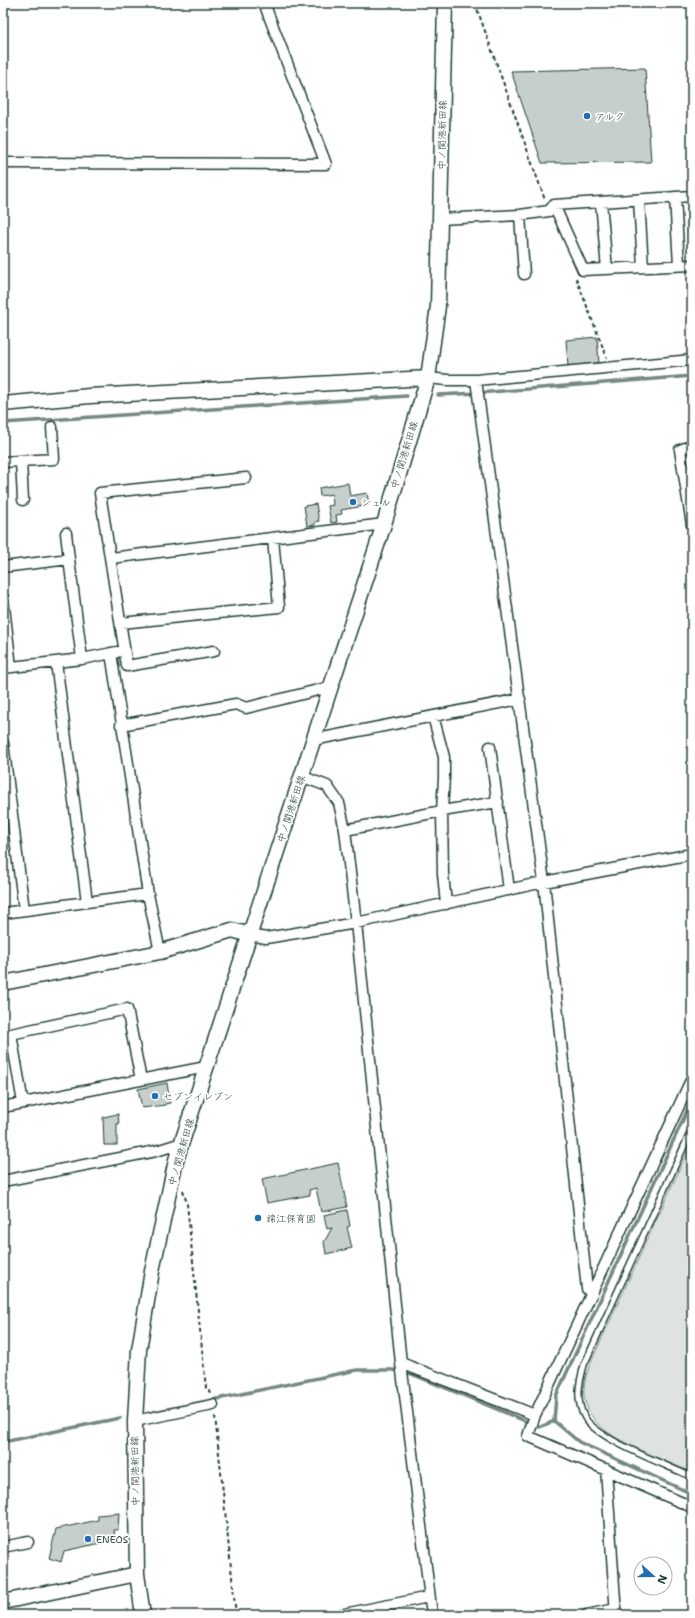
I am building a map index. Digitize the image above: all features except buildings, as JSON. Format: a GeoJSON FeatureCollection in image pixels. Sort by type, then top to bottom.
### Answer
{"type":"FeatureCollection","features":[{"type":"Feature","properties":{"kind":"main road","name":"中ノ関港新田線"},"geometry":{"type":"LineString","coordinates":[[143,1615],[137,1574],[135,1420],[139,1350],[152,1271],[176,1160],[384,524],[428,378],[438,306],[445,3]]}},
{"type":"Feature","properties":{"kind":"main road"},"geometry":{"type":"LineString","coordinates":[[3,404],[90,396],[428,378]]}},
{"type":"Feature","properties":{"kind":"main road"},"geometry":{"type":"LineString","coordinates":[[3,983],[160,952],[232,930],[250,935]]}},
{"type":"Feature","properties":{"kind":"main road"},"geometry":{"type":"LineString","coordinates":[[3,1602],[137,1574]]}},
{"type":"Feature","properties":{"kind":"street"},"geometry":{"type":"LineString","coordinates":[[3,163],[326,164],[264,3]]}},
{"type":"Feature","properties":{"kind":"street"},"geometry":{"type":"LineString","coordinates":[[440,218],[520,215],[552,208],[602,202],[692,196]]}},
{"type":"Feature","properties":{"kind":"street"},"geometry":{"type":"LineString","coordinates":[[675,197],[680,265]]}},
{"type":"Feature","properties":{"kind":"street"},"geometry":{"type":"LineString","coordinates":[[639,200],[643,267]]}},
{"type":"Feature","properties":{"kind":"street"},"geometry":{"type":"LineString","coordinates":[[602,202],[607,269]]}},
{"type":"Feature","properties":{"kind":"street"},"geometry":{"type":"LineString","coordinates":[[552,208],[583,270],[692,265]]}},
{"type":"Feature","properties":{"kind":"street"},"geometry":{"type":"LineString","coordinates":[[520,215],[524,274]]}},
{"type":"Feature","properties":{"kind":"street"},"geometry":{"type":"LineString","coordinates":[[428,378],[447,380],[476,380],[692,360]]}},
{"type":"Feature","properties":{"kind":"street"},"geometry":{"type":"LineString","coordinates":[[476,380],[544,882],[587,1289],[592,1294]]}},
{"type":"Feature","properties":{"kind":"street"},"geometry":{"type":"LineString","coordinates":[[3,462],[54,459],[52,427]]}},
{"type":"Feature","properties":{"kind":"street"},"geometry":{"type":"LineString","coordinates":[[692,445],[680,450],[692,525]]}},
{"type":"Feature","properties":{"kind":"street"},"geometry":{"type":"LineString","coordinates":[[21,461],[23,500]]}},
{"type":"Feature","properties":{"kind":"street"},"geometry":{"type":"LineString","coordinates":[[214,651],[127,666],[100,493],[246,478]]}},
{"type":"Feature","properties":{"kind":"street"},"geometry":{"type":"LineString","coordinates":[[111,558],[384,524]]}},
{"type":"Feature","properties":{"kind":"street"},"geometry":{"type":"LineString","coordinates":[[66,533],[82,659]]}},
{"type":"Feature","properties":{"kind":"street"},"geometry":{"type":"LineString","coordinates":[[121,623],[279,607],[273,538]]}},
{"type":"Feature","properties":{"kind":"street"},"geometry":{"type":"LineString","coordinates":[[3,567],[69,559]]}},
{"type":"Feature","properties":{"kind":"street"},"geometry":{"type":"LineString","coordinates":[[3,598],[7,668],[82,659],[125,650]]}},
{"type":"Feature","properties":{"kind":"street"},"geometry":{"type":"LineString","coordinates":[[111,653],[148,894],[160,952]]}},
{"type":"Feature","properties":{"kind":"street"},"geometry":{"type":"LineString","coordinates":[[56,662],[87,902]]}},
{"type":"Feature","properties":{"kind":"street"},"geometry":{"type":"LineString","coordinates":[[121,725],[236,704],[246,708],[330,687]]}},
{"type":"Feature","properties":{"kind":"street"},"geometry":{"type":"LineString","coordinates":[[313,740],[520,699]]}},
{"type":"Feature","properties":{"kind":"street"},"geometry":{"type":"LineString","coordinates":[[433,716],[444,757],[442,811],[443,874],[446,904]]}},
{"type":"Feature","properties":{"kind":"street"},"geometry":{"type":"LineString","coordinates":[[3,743],[24,910]]}},
{"type":"Feature","properties":{"kind":"street"},"geometry":{"type":"LineString","coordinates":[[490,747],[509,890]]}},
{"type":"Feature","properties":{"kind":"street"},"geometry":{"type":"LineString","coordinates":[[301,776],[327,786],[339,803],[345,830],[356,923],[401,1363],[432,1615]]}},
{"type":"Feature","properties":{"kind":"street"},"geometry":{"type":"LineString","coordinates":[[345,830],[442,811],[498,802]]}},
{"type":"Feature","properties":{"kind":"street"},"geometry":{"type":"LineString","coordinates":[[250,935],[266,938],[356,923],[544,882],[692,854]]}},
{"type":"Feature","properties":{"kind":"street"},"geometry":{"type":"LineString","coordinates":[[3,913],[148,894]]}},
{"type":"Feature","properties":{"kind":"street"},"geometry":{"type":"LineString","coordinates":[[24,1103],[11,1034],[128,1009],[141,1080]]}},
{"type":"Feature","properties":{"kind":"street"},"geometry":{"type":"LineString","coordinates":[[3,1107],[206,1067]]}},
{"type":"Feature","properties":{"kind":"street"},"geometry":{"type":"LineString","coordinates":[[692,1078],[535,1415],[528,1436],[692,1507]]}},
{"type":"Feature","properties":{"kind":"street"},"geometry":{"type":"LineString","coordinates":[[3,1181],[156,1151],[182,1142]]}},
{"type":"Feature","properties":{"kind":"street"},"geometry":{"type":"LineString","coordinates":[[401,1363],[535,1415]]}},
{"type":"Feature","properties":{"kind":"street"},"geometry":{"type":"LineString","coordinates":[[135,1420],[213,1405]]}},
{"type":"Feature","properties":{"kind":"street"},"geometry":{"type":"LineString","coordinates":[[586,1615],[616,1612],[606,1469]]}},
{"type":"Feature","properties":{"kind":"street"},"geometry":{"type":"LineString","coordinates":[[3,1547],[28,1542]]}},
{"type":"Feature","properties":{"kind":"street"},"geometry":{"type":"LineString","coordinates":[[339,1615],[429,1597]]}},
{"type":"Feature","properties":{"kind":"lane"},"geometry":{"type":"LineString","coordinates":[[692,1129],[584,1365],[579,1382],[578,1397],[585,1418],[599,1433],[618,1444],[692,1476]]}},
{"type":"Feature","properties":{"kind":"path"},"geometry":{"type":"LineString","coordinates":[[475,3],[552,208]]}},
{"type":"Feature","properties":{"kind":"path"},"geometry":{"type":"LineString","coordinates":[[573,272],[611,367]]}},
{"type":"Feature","properties":{"kind":"path"},"geometry":{"type":"LineString","coordinates":[[183,1190],[187,1204],[206,1388],[212,1392],[236,1615]]}},
{"type":"Feature","properties":{"kind":"shaded area"},"geometry":{"type":"Polygon","coordinates":[[[692,1142],[692,1473],[624,1442],[604,1429],[588,1411],[584,1386],[592,1360],[692,1142]]]}},
{"type":"Feature","properties":{"kind":"waterway"},"geometry":{"type":"LineString","coordinates":[[438,395],[692,376]]}},
{"type":"Feature","properties":{"kind":"waterway"},"geometry":{"type":"LineString","coordinates":[[3,423],[407,396]]}},
{"type":"Feature","properties":{"kind":"waterway"},"geometry":{"type":"LineString","coordinates":[[554,1421],[556,1396],[692,1100]]}},
{"type":"Feature","properties":{"kind":"waterway"},"geometry":{"type":"LineString","coordinates":[[149,1413],[357,1370],[394,1370],[409,1373],[540,1427],[554,1421]]}},
{"type":"Feature","properties":{"kind":"waterway"},"geometry":{"type":"LineString","coordinates":[[3,1442],[120,1418]]}},
{"type":"Feature","properties":{"kind":"waterway"},"geometry":{"type":"LineString","coordinates":[[554,1421],[579,1442],[692,1494]]}},
{"type":"Feature","properties":{"kind":"place","name":"アルク"},"geometry":{"type":"Point","coordinates":[587,116]}},
{"type":"Feature","properties":{"kind":"place","name":"シェル"},"geometry":{"type":"Point","coordinates":[353,502]}},
{"type":"Feature","properties":{"kind":"place","name":"セブンイレブン"},"geometry":{"type":"Point","coordinates":[155,1096]}},
{"type":"Feature","properties":{"kind":"place","name":"錦江保育園"},"geometry":{"type":"Point","coordinates":[258,1218]}},
{"type":"Feature","properties":{"kind":"place","name":"ENEOS"},"geometry":{"type":"Point","coordinates":[88,1539]}}]}
